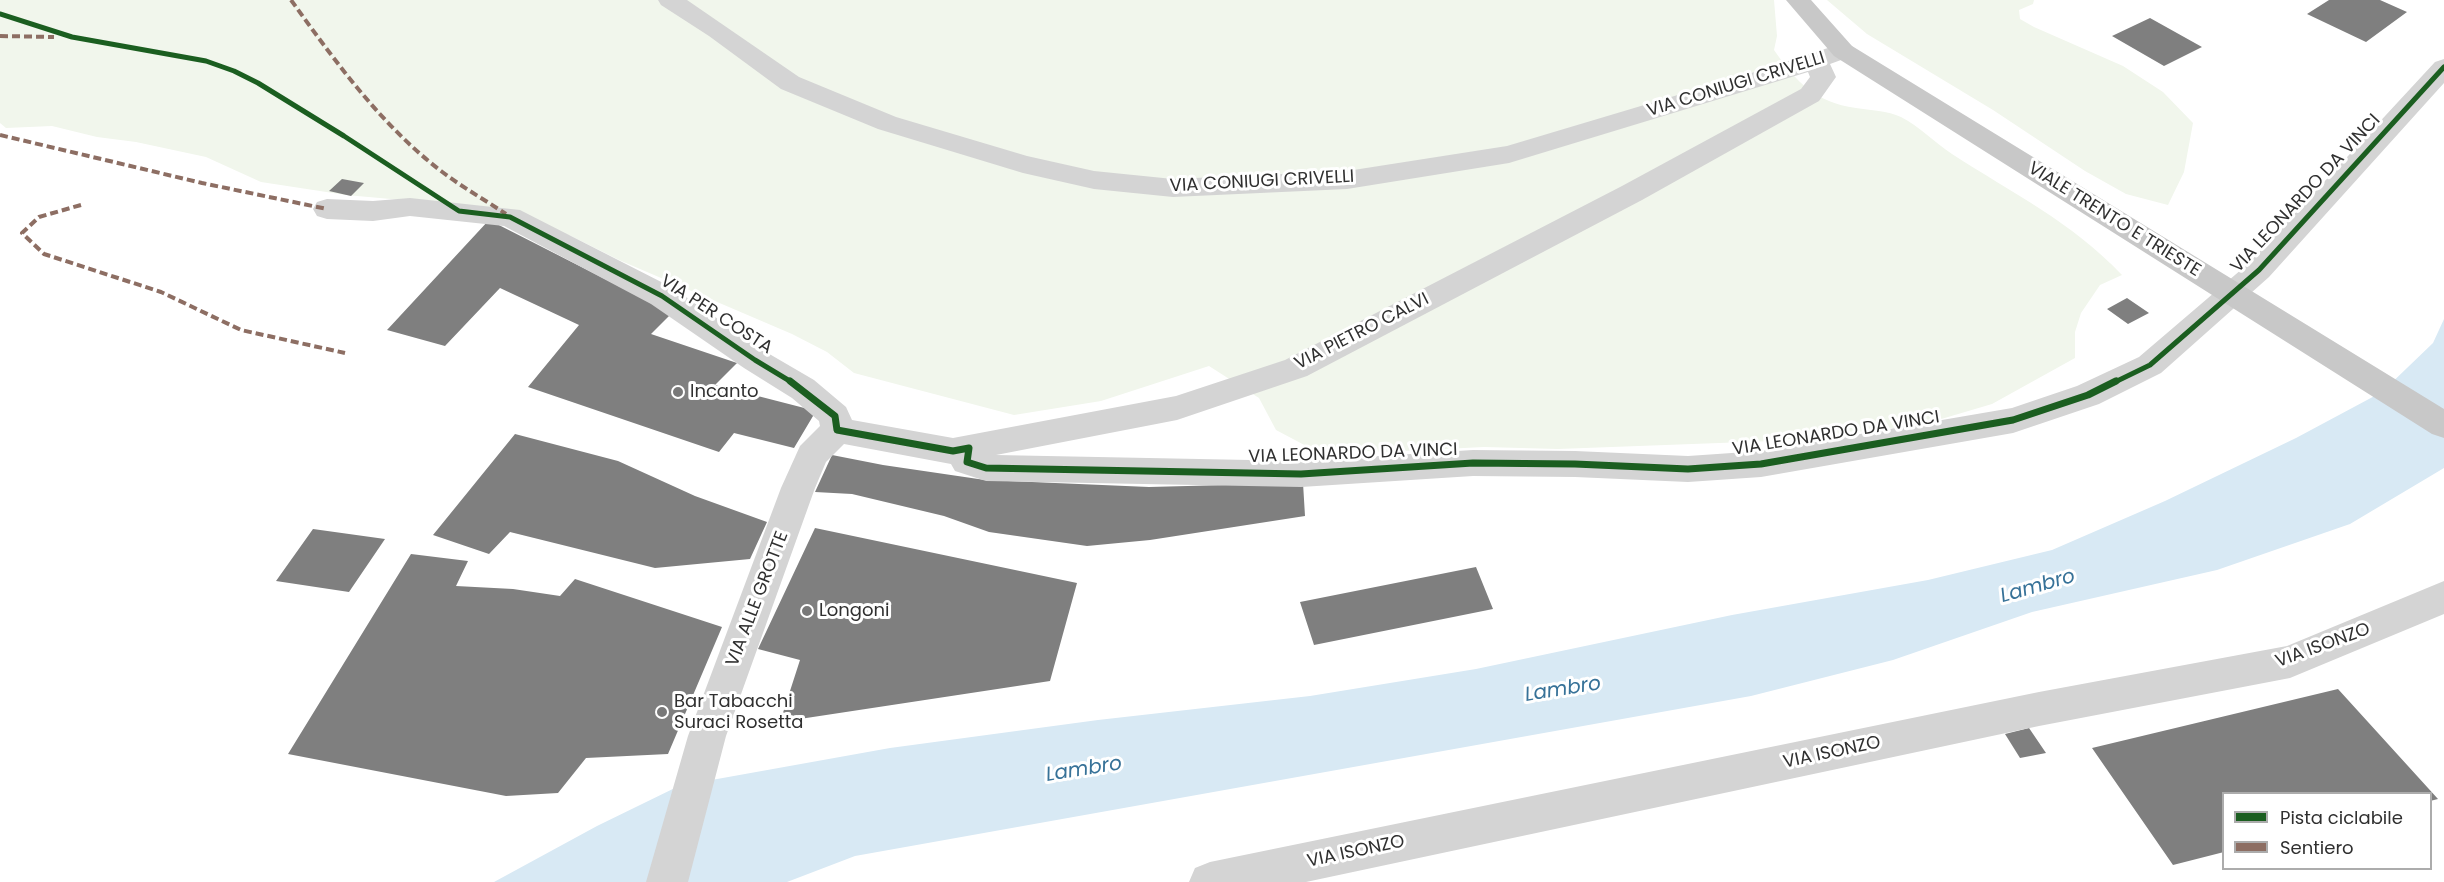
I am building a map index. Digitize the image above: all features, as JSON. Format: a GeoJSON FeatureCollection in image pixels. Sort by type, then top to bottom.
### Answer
{"type":"FeatureCollection","features":[{"type":"Feature","properties":{"kind":"main road","name":"VIALE TRENTO E TRIESTE"},"geometry":{"type":"LineString","coordinates":[[1798,0],[1830,56],[1891,82],[2444,425]]}},
{"type":"Feature","properties":{"kind":"street","name":"VIA CONIUGI CRIVELLI"},"geometry":{"type":"LineString","coordinates":[[670,0],[718,31],[790,83],[887,123],[1023,164],[1094,180],[1173,188],[1347,180],[1509,154],[1755,81],[1830,56]]}},
{"type":"Feature","properties":{"kind":"street","name":"VIA PIETRO CALVI"},"geometry":{"type":"LineString","coordinates":[[837,430],[953,451],[1178,408],[1296,368],[1642,187],[1810,94],[1823,77],[1830,56]]}},
{"type":"Feature","properties":{"kind":"street","name":"VIA LEONARDO DA VINCI"},"geometry":{"type":"LineString","coordinates":[[969,448],[967,462],[986,468],[1301,474],[1473,464],[1575,464],[1688,469],[1761,464],[2013,420],[2088,395],[2150,365],[2259,270],[2444,67]]}},
{"type":"Feature","properties":{"kind":"street","name":"VIA PER COSTA"},"geometry":{"type":"LineString","coordinates":[[327,208],[373,211],[410,207],[510,217],[662,296],[755,360],[803,388],[835,416],[837,430]]}},
{"type":"Feature","properties":{"kind":"street","name":"VIA ALLE GROTTE"},"geometry":{"type":"LineString","coordinates":[[667,882],[707,736],[745,629],[812,454],[837,430]]}},
{"type":"Feature","properties":{"kind":"street","name":"VIA ISONZO"},"geometry":{"type":"LineString","coordinates":[[1210,882],[2039,710],[2289,662],[2435,602],[2444,596]]}},
{"type":"Feature","properties":{"kind":"shaded area"},"geometry":{"type":"Polygon","coordinates":[[[0,0],[1774,0],[1777,36],[1774,50],[1808,89],[1829,101],[1890,113],[1908,121],[1952,154],[2019,195],[2083,239],[2122,275],[2100,285],[2081,313],[2075,332],[2075,358],[1992,404],[1921,425],[1773,441],[1558,449],[1484,447],[1385,452],[1310,448],[1276,430],[1259,398],[1209,366],[1101,401],[1014,415],[854,373],[827,352],[792,334],[619,260],[571,236],[503,209],[346,195],[261,182],[206,157],[136,142],[97,137],[52,126],[6,128],[0,123],[0,0]]]}},
{"type":"Feature","properties":{"kind":"shaded area"},"geometry":{"type":"Polygon","coordinates":[[[1827,0],[2034,0],[2033,4],[2019,10],[2020,19],[2123,66],[2163,92],[2193,123],[2184,172],[2168,205],[2126,194],[2085,171],[1993,110],[1867,34],[1827,0]]]}},
{"type":"Feature","properties":{"kind":"water","name":"Lambro"},"geometry":{"type":"Polygon","coordinates":[[[2444,319],[2444,468],[2350,524],[2217,570],[2032,612],[1893,660],[1751,696],[855,856],[787,882],[680,882],[706,781],[890,748],[1098,720],[1310,696],[1476,669],[1732,615],[1928,580],[2052,550],[2165,501],[2296,438],[2382,392],[2433,343],[2444,319]]]}},
{"type":"Feature","properties":{"kind":"water"},"geometry":{"type":"Polygon","coordinates":[[[681,785],[658,882],[494,882],[597,826],[681,785]]]}},
{"type":"Feature","properties":{"kind":"building"},"geometry":{"type":"Polygon","coordinates":[[[2329,0],[2380,0],[2407,12],[2366,42],[2307,14],[2329,0]]]}},
{"type":"Feature","properties":{"kind":"building"},"geometry":{"type":"Polygon","coordinates":[[[2150,18],[2202,47],[2164,66],[2112,36],[2150,18]]]}},
{"type":"Feature","properties":{"kind":"building"},"geometry":{"type":"Polygon","coordinates":[[[342,179],[364,183],[351,196],[329,191],[342,179]]]}},
{"type":"Feature","properties":{"kind":"building"},"geometry":{"type":"Polygon","coordinates":[[[489,220],[672,313],[651,334],[737,363],[715,385],[816,411],[794,448],[734,433],[719,452],[528,387],[579,325],[500,288],[445,346],[387,330],[489,220]]]}},
{"type":"Feature","properties":{"kind":"building"},"geometry":{"type":"Polygon","coordinates":[[[2127,298],[2149,313],[2128,324],[2107,309],[2127,298]]]}},
{"type":"Feature","properties":{"kind":"building"},"geometry":{"type":"Polygon","coordinates":[[[515,434],[618,461],[695,496],[767,522],[750,559],[655,568],[510,532],[489,554],[433,535],[515,434]]]}},
{"type":"Feature","properties":{"kind":"building"},"geometry":{"type":"Polygon","coordinates":[[[832,455],[985,480],[1149,487],[1303,483],[1305,516],[1150,540],[1087,546],[989,532],[944,516],[852,494],[815,492],[832,455]]]}},
{"type":"Feature","properties":{"kind":"building"},"geometry":{"type":"Polygon","coordinates":[[[815,528],[1077,583],[1050,681],[780,722],[800,660],[758,649],[815,528]]]}},
{"type":"Feature","properties":{"kind":"building"},"geometry":{"type":"Polygon","coordinates":[[[313,529],[385,539],[349,592],[276,581],[313,529]]]}},
{"type":"Feature","properties":{"kind":"building"},"geometry":{"type":"Polygon","coordinates":[[[411,554],[468,561],[456,586],[513,589],[560,596],[575,579],[722,627],[668,754],[586,758],[558,793],[506,796],[288,754],[411,554]]]}},
{"type":"Feature","properties":{"kind":"building"},"geometry":{"type":"Polygon","coordinates":[[[1476,567],[1493,609],[1314,645],[1300,602],[1476,567]]]}},
{"type":"Feature","properties":{"kind":"building"},"geometry":{"type":"Polygon","coordinates":[[[2338,689],[2432,792],[2222,792],[2222,853],[2173,865],[2092,748],[2338,689]]]}},
{"type":"Feature","properties":{"kind":"building"},"geometry":{"type":"Polygon","coordinates":[[[2029,728],[2046,753],[2020,758],[2005,734],[2029,728]]]}},
{"type":"Feature","properties":{"kind":"building"},"geometry":{"type":"Polygon","coordinates":[[[2432,792],[2438,799],[2432,800],[2432,792]]]}},
{"type":"Feature","properties":{"kind":"marked path"},"geometry":{"type":"LineString","coordinates":[[291,0],[336,63],[399,134],[441,171],[506,214]]}},
{"type":"Feature","properties":{"kind":"marked path"},"geometry":{"type":"LineString","coordinates":[[0,36],[54,37]]}},
{"type":"Feature","properties":{"kind":"marked path"},"geometry":{"type":"LineString","coordinates":[[0,135],[202,183],[327,209]]}},
{"type":"Feature","properties":{"kind":"marked path"},"geometry":{"type":"LineString","coordinates":[[81,205],[39,217],[22,233],[44,254],[161,292],[241,330],[345,353]]}},
{"type":"Feature","properties":{"kind":"cycle path"},"geometry":{"type":"LineString","coordinates":[[0,14],[72,37],[206,61],[234,71],[258,83],[344,136],[459,211],[510,217],[662,296],[755,360],[803,389],[835,416],[837,430],[953,451],[969,448],[967,462],[986,468],[1301,474],[1473,463],[1575,464],[1688,469],[1761,464],[2013,420],[2088,395],[2150,365],[2259,270],[2444,67]]}},
{"type":"Feature","properties":{"kind":"place","name":"Incanto"},"geometry":{"type":"Point","coordinates":[678,392]}},
{"type":"Feature","properties":{"kind":"place","name":"Longoni"},"geometry":{"type":"Point","coordinates":[807,611]}},
{"type":"Feature","properties":{"kind":"place","name":"Bar Tabacchi Suraci Rosetta"},"geometry":{"type":"Point","coordinates":[662,712]}}]}
